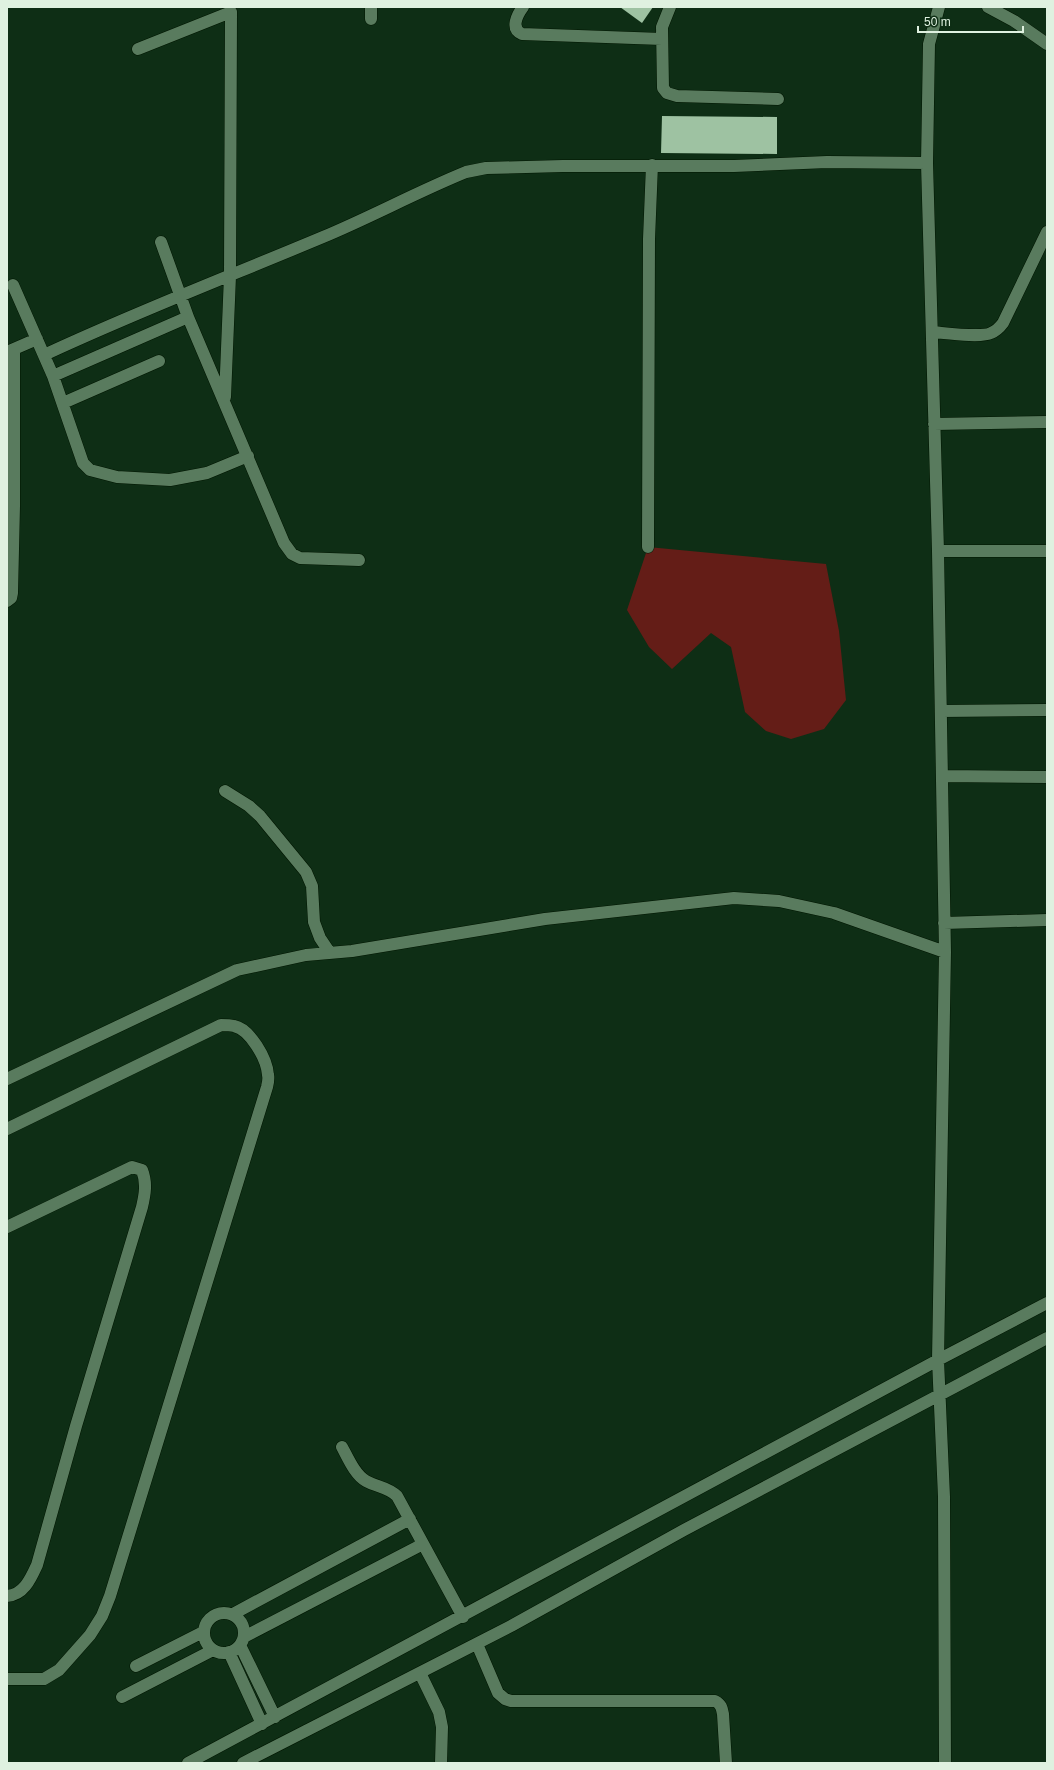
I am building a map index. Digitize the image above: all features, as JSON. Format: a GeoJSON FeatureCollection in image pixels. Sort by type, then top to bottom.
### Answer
{"type":"FeatureCollection","features":[{"type":"Feature","properties":{"kind":"street"},"geometry":{"type":"LineString","coordinates":[[371,19],[372,7]]}},
{"type":"Feature","properties":{"kind":"street"},"geometry":{"type":"LineString","coordinates":[[522,7],[516,19],[516,28],[518,33],[522,34],[662,39]]}},
{"type":"Feature","properties":{"kind":"street"},"geometry":{"type":"LineString","coordinates":[[670,7],[663,21],[662,39],[663,88],[667,93],[678,96],[778,99]]}},
{"type":"Feature","properties":{"kind":"street"},"geometry":{"type":"LineString","coordinates":[[939,7],[929,44],[927,163],[938,551],[945,952],[938,1360],[944,1497],[945,1763]]}},
{"type":"Feature","properties":{"kind":"street"},"geometry":{"type":"LineString","coordinates":[[988,7],[1014,21],[1047,44]]}},
{"type":"Feature","properties":{"kind":"street"},"geometry":{"type":"LineString","coordinates":[[138,49],[227,10],[230,276],[225,401]]}},
{"type":"Feature","properties":{"kind":"street"},"geometry":{"type":"LineString","coordinates":[[44,355],[108,325],[324,237],[466,172],[486,168],[652,165],[734,166],[827,162],[927,163]]}},
{"type":"Feature","properties":{"kind":"street"},"geometry":{"type":"LineString","coordinates":[[648,546],[649,253],[652,165]]}},
{"type":"Feature","properties":{"kind":"street"},"geometry":{"type":"LineString","coordinates":[[932,332],[981,335],[990,334],[998,329],[1003,323],[1047,232]]}},
{"type":"Feature","properties":{"kind":"street"},"geometry":{"type":"LineString","coordinates":[[161,242],[188,317],[225,401],[284,544],[292,554],[300,558],[359,560]]}},
{"type":"Feature","properties":{"kind":"street"},"geometry":{"type":"LineString","coordinates":[[13,285],[53,376],[83,463],[90,470],[100,474],[117,477],[170,480],[207,473],[248,456]]}},
{"type":"Feature","properties":{"kind":"street"},"geometry":{"type":"LineString","coordinates":[[53,376],[188,317]]}},
{"type":"Feature","properties":{"kind":"street"},"geometry":{"type":"LineString","coordinates":[[7,601],[12,593],[14,514],[11,351],[37,339]]}},
{"type":"Feature","properties":{"kind":"street"},"geometry":{"type":"LineString","coordinates":[[63,403],[159,361]]}},
{"type":"Feature","properties":{"kind":"street"},"geometry":{"type":"LineString","coordinates":[[934,424],[1047,422]]}},
{"type":"Feature","properties":{"kind":"street"},"geometry":{"type":"LineString","coordinates":[[938,551],[1047,552]]}},
{"type":"Feature","properties":{"kind":"street"},"geometry":{"type":"LineString","coordinates":[[941,711],[1047,710]]}},
{"type":"Feature","properties":{"kind":"street"},"geometry":{"type":"LineString","coordinates":[[942,776],[1047,777]]}},
{"type":"Feature","properties":{"kind":"street"},"geometry":{"type":"LineString","coordinates":[[225,791],[249,806],[260,816],[306,872],[312,886],[315,926],[330,953]]}},
{"type":"Feature","properties":{"kind":"street"},"geometry":{"type":"LineString","coordinates":[[7,1079],[237,970],[306,955],[368,948],[545,919],[734,898],[779,901],[834,913],[945,952]]}},
{"type":"Feature","properties":{"kind":"street"},"geometry":{"type":"LineString","coordinates":[[944,924],[1047,920]]}},
{"type":"Feature","properties":{"kind":"street"},"geometry":{"type":"LineString","coordinates":[[7,1128],[221,1025],[234,1026],[242,1030],[252,1039],[265,1063],[268,1075],[267,1087],[179,1378],[110,1596],[102,1616],[90,1635],[53,1675],[44,1679],[7,1679]]}},
{"type":"Feature","properties":{"kind":"street"},"geometry":{"type":"LineString","coordinates":[[7,1227],[132,1167],[142,1170],[145,1177],[146,1188],[142,1207],[76,1426],[37,1565],[30,1579],[22,1590],[14,1595],[7,1596]]}},
{"type":"Feature","properties":{"kind":"street"},"geometry":{"type":"LineString","coordinates":[[188,1763],[938,1360],[1047,1303]]}},
{"type":"Feature","properties":{"kind":"street"},"geometry":{"type":"LineString","coordinates":[[243,1763],[477,1644],[684,1530],[1047,1338]]}},
{"type":"Feature","properties":{"kind":"street"},"geometry":{"type":"LineString","coordinates":[[342,1447],[360,1477],[370,1483],[386,1488],[397,1496],[463,1616]]}},
{"type":"Feature","properties":{"kind":"street"},"geometry":{"type":"LineString","coordinates":[[233,1614],[410,1519]]}},
{"type":"Feature","properties":{"kind":"street"},"geometry":{"type":"LineString","coordinates":[[275,1717],[242,1641],[243,1624],[233,1614],[220,1612],[213,1615],[205,1625],[203,1632],[208,1645],[213,1650],[219,1652],[229,1652],[242,1641],[423,1544]]}},
{"type":"Feature","properties":{"kind":"street"},"geometry":{"type":"LineString","coordinates":[[136,1666],[203,1632]]}},
{"type":"Feature","properties":{"kind":"street"},"geometry":{"type":"LineString","coordinates":[[477,1644],[498,1693],[505,1699],[512,1701],[715,1701],[722,1708],[726,1763]]}},
{"type":"Feature","properties":{"kind":"street"},"geometry":{"type":"LineString","coordinates":[[122,1697],[213,1650]]}},
{"type":"Feature","properties":{"kind":"street"},"geometry":{"type":"LineString","coordinates":[[229,1652],[262,1724]]}},
{"type":"Feature","properties":{"kind":"street"},"geometry":{"type":"LineString","coordinates":[[420,1673],[439,1712],[442,1727],[441,1763]]}},
{"type":"Feature","properties":{"kind":"shaded area"},"geometry":{"type":"Polygon","coordinates":[[[648,547],[826,564],[839,631],[846,700],[824,729],[791,739],[766,731],[745,712],[731,647],[711,633],[672,669],[649,647],[627,610],[648,547]]]}},
{"type":"Feature","properties":{"kind":"building"},"geometry":{"type":"Polygon","coordinates":[[[620,7],[653,7],[642,23],[620,7]]]}},
{"type":"Feature","properties":{"kind":"building"},"geometry":{"type":"Polygon","coordinates":[[[662,116],[777,117],[777,154],[661,153],[662,116]]]}}]}
